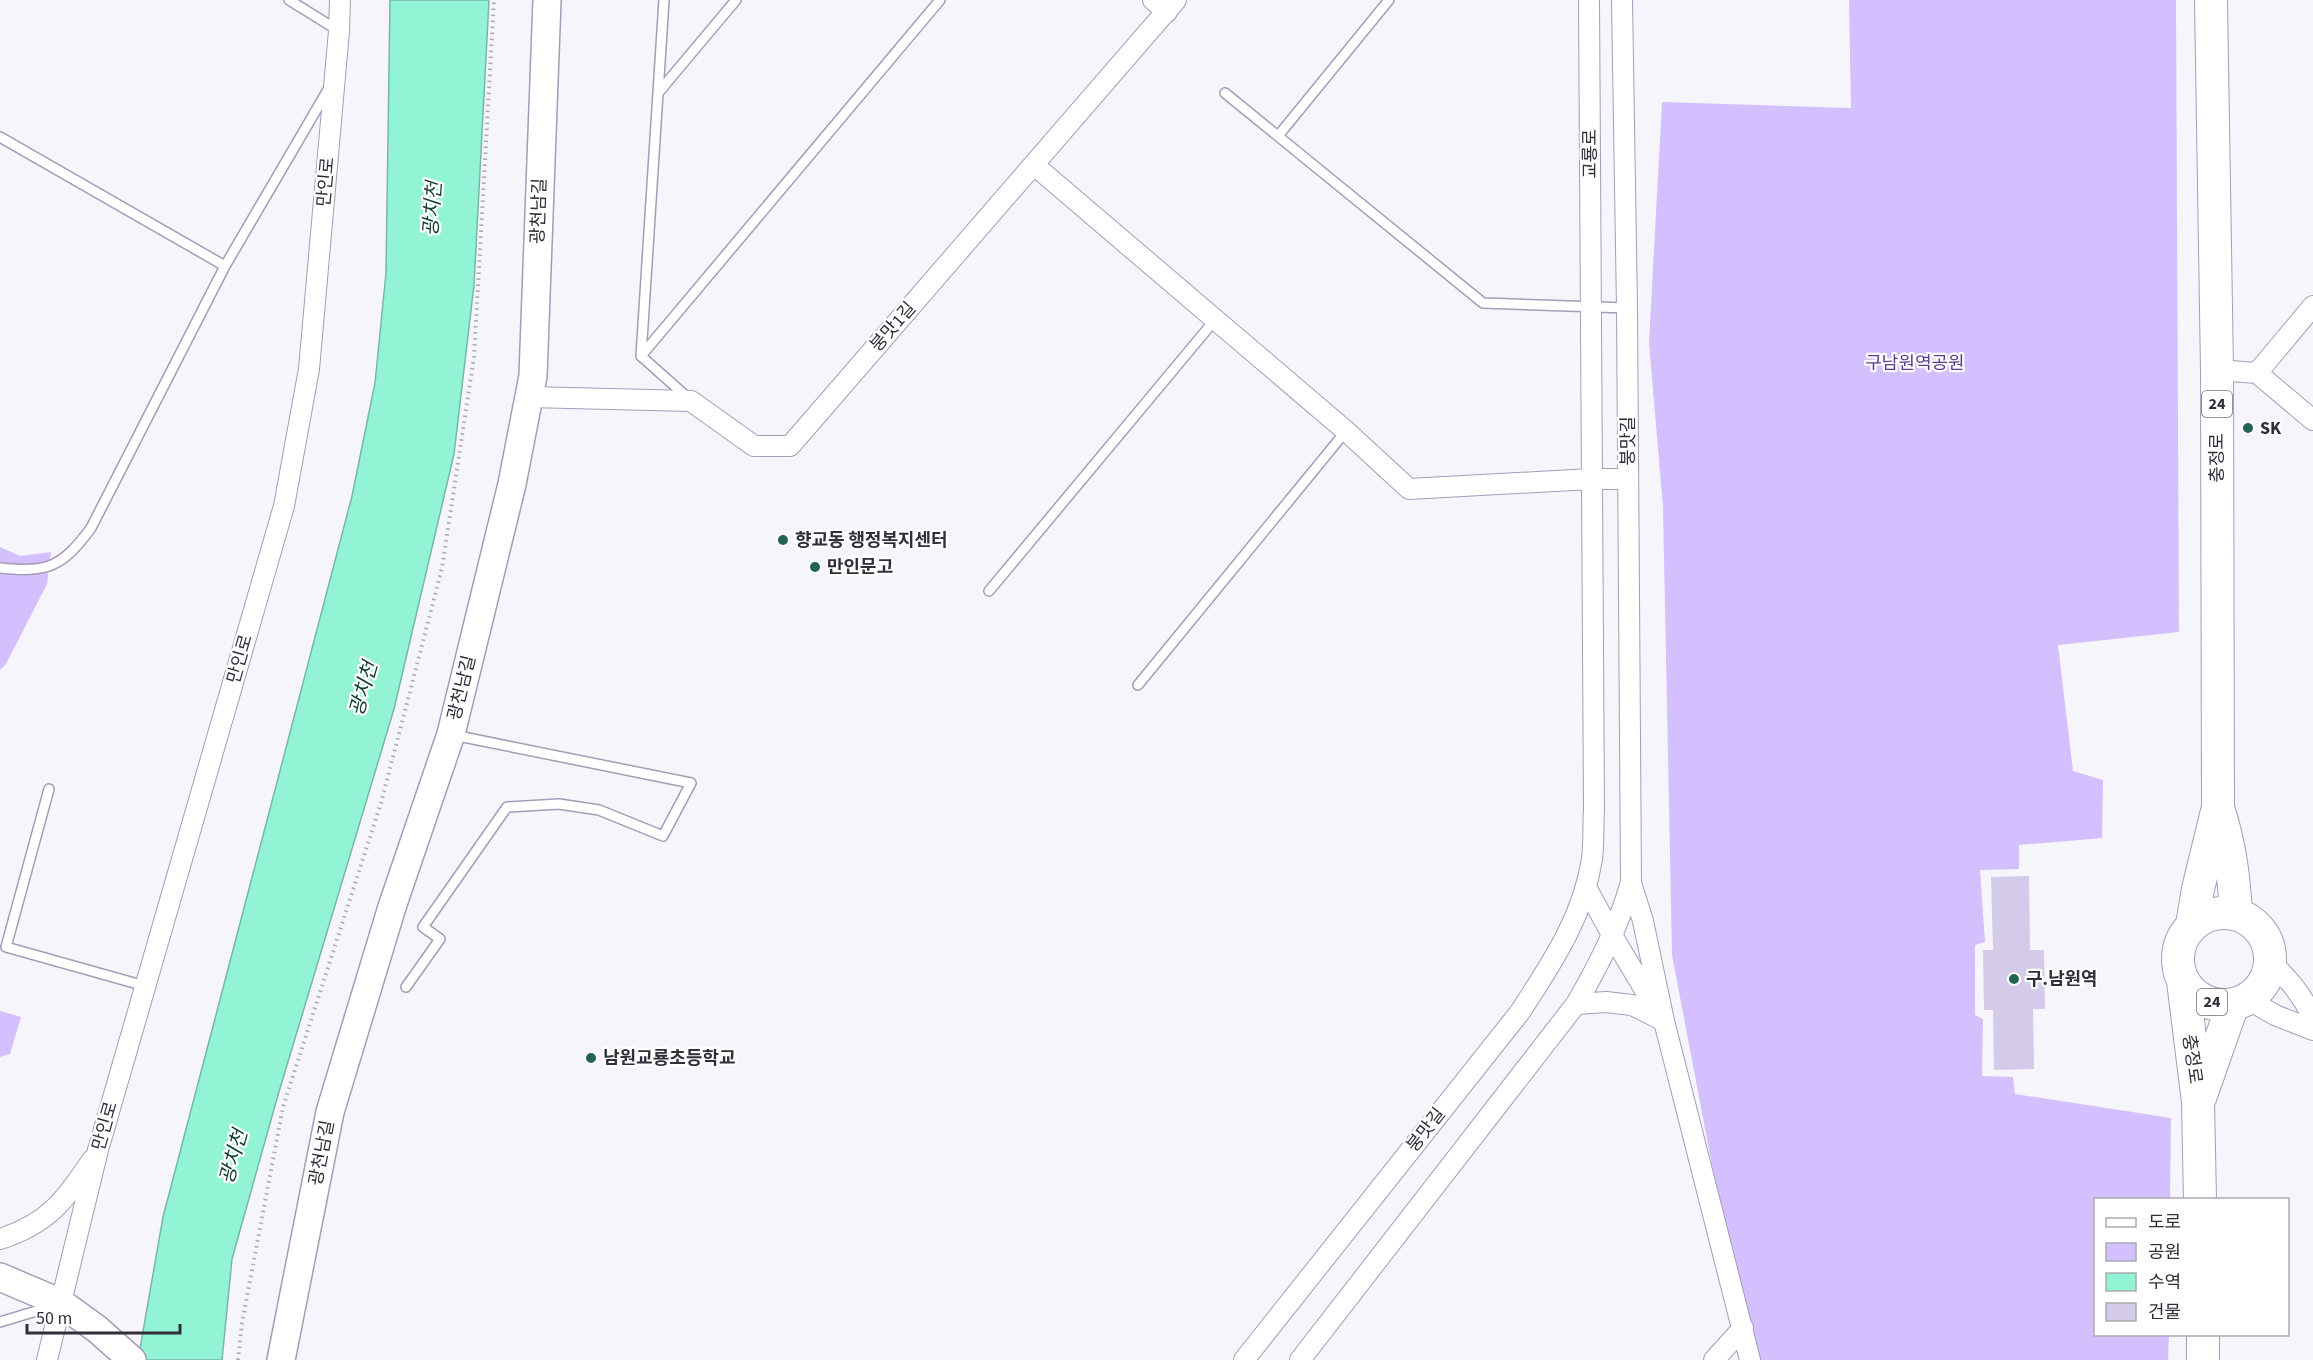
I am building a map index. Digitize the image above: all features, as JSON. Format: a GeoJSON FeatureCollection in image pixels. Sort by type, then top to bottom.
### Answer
{"type":"FeatureCollection","features":[{"type":"Feature","properties":{"kind":"main road","name":"충정로"},"geometry":{"type":"LineString","coordinates":[[2192,925],[2200,879],[2218,807],[2217,370],[2211,0]]}},
{"type":"Feature","properties":{"kind":"main road","name":"충정로"},"geometry":{"type":"LineString","coordinates":[[2218,807],[2229,840],[2234,870],[2236,914]]}},
{"type":"Feature","properties":{"kind":"main road"},"geometry":{"type":"LineString","coordinates":[[2192,925],[2206,916],[2220,913],[2236,914],[2250,921],[2262,932],[2268,946],[2270,962]]}},
{"type":"Feature","properties":{"kind":"main road","name":"24"},"geometry":{"type":"LineString","coordinates":[[2192,925],[2183,938],[2178,952],[2178,967],[2183,981],[2192,992],[2204,1000],[2218,1004],[2240,1001],[2258,989],[2266,977],[2270,962]]}},
{"type":"Feature","properties":{"kind":"main road","name":"충정로"},"geometry":{"type":"LineString","coordinates":[[2183,981],[2198,1102],[2200,1198]]}},
{"type":"Feature","properties":{"kind":"main road","name":"충정로"},"geometry":{"type":"LineString","coordinates":[[2198,1102],[2240,1001]]}},
{"type":"Feature","properties":{"kind":"main road"},"geometry":{"type":"LineString","coordinates":[[2203,1336],[2203,1360]]}},
{"type":"Feature","properties":{"kind":"street","name":"만인로"},"geometry":{"type":"LineString","coordinates":[[47,1360],[98,1150],[286,495],[309,369],[339,31],[339,0]]}},
{"type":"Feature","properties":{"kind":"street","name":"광천남길"},"geometry":{"type":"LineString","coordinates":[[281,1360],[330,1112],[392,907],[451,734],[512,484],[529,398],[533,376],[547,0]]}},
{"type":"Feature","properties":{"kind":"street","name":"교룡로"},"geometry":{"type":"LineString","coordinates":[[1589,0],[1591,308]]}},
{"type":"Feature","properties":{"kind":"street","name":"붕맛길"},"geometry":{"type":"LineString","coordinates":[[1622,0],[1627,308],[1631,882],[1643,921],[1664,1021],[1750,1360]]}},
{"type":"Feature","properties":{"kind":"street","name":"붕맛1길"},"geometry":{"type":"LineString","coordinates":[[691,401],[754,446],[790,446],[1034,165],[1165,4]]}},
{"type":"Feature","properties":{"kind":"street"},"geometry":{"type":"LineString","coordinates":[[1034,165],[1214,321],[1346,431],[1410,489],[1628,479]]}},
{"type":"Feature","properties":{"kind":"street"},"geometry":{"type":"LineString","coordinates":[[2257,373],[2313,306]]}},
{"type":"Feature","properties":{"kind":"street","name":"붕맛길"},"geometry":{"type":"LineString","coordinates":[[1244,1360],[1520,1012],[1558,954],[1578,913],[1592,858],[1594,809],[1591,308]]}},
{"type":"Feature","properties":{"kind":"street"},"geometry":{"type":"LineString","coordinates":[[2217,370],[2257,373],[2313,420]]}},
{"type":"Feature","properties":{"kind":"street"},"geometry":{"type":"LineString","coordinates":[[529,398],[691,401]]}},
{"type":"Feature","properties":{"kind":"street","name":"붕맛길"},"geometry":{"type":"LineString","coordinates":[[1300,1360],[1576,1004],[1600,962],[1624,906],[1631,882]]}},
{"type":"Feature","properties":{"kind":"street","name":"붕맛길"},"geometry":{"type":"LineString","coordinates":[[1586,887],[1664,1021]]}},
{"type":"Feature","properties":{"kind":"street"},"geometry":{"type":"LineString","coordinates":[[2270,962],[2293,984],[2306,1002],[2313,1019]]}},
{"type":"Feature","properties":{"kind":"street"},"geometry":{"type":"LineString","coordinates":[[2240,1001],[2313,1030]]}},
{"type":"Feature","properties":{"kind":"street"},"geometry":{"type":"LineString","coordinates":[[1576,1004],[1606,1002],[1632,1005],[1664,1021]]}},
{"type":"Feature","properties":{"kind":"street"},"geometry":{"type":"LineString","coordinates":[[0,1239],[42,1221],[66,1197],[98,1150]]}},
{"type":"Feature","properties":{"kind":"street"},"geometry":{"type":"LineString","coordinates":[[0,1277],[61,1303],[97,1329],[132,1360]]}},
{"type":"Feature","properties":{"kind":"street"},"geometry":{"type":"LineString","coordinates":[[1714,1360],[1743,1328]]}},
{"type":"Feature","properties":{"kind":"lane"},"geometry":{"type":"LineString","coordinates":[[289,0],[339,31]]}},
{"type":"Feature","properties":{"kind":"lane"},"geometry":{"type":"LineString","coordinates":[[641,356],[664,0]]}},
{"type":"Feature","properties":{"kind":"lane"},"geometry":{"type":"LineString","coordinates":[[658,93],[736,0]]}},
{"type":"Feature","properties":{"kind":"lane"},"geometry":{"type":"LineString","coordinates":[[641,356],[940,0]]}},
{"type":"Feature","properties":{"kind":"lane"},"geometry":{"type":"LineString","coordinates":[[1278,136],[1389,0]]}},
{"type":"Feature","properties":{"kind":"lane"},"geometry":{"type":"LineString","coordinates":[[0,568],[42,569],[58,564],[77,546],[90,528],[225,266],[335,79]]}},
{"type":"Feature","properties":{"kind":"lane"},"geometry":{"type":"LineString","coordinates":[[1225,93],[1483,303],[1627,308]]}},
{"type":"Feature","properties":{"kind":"lane"},"geometry":{"type":"LineString","coordinates":[[0,137],[225,266]]}},
{"type":"Feature","properties":{"kind":"lane"},"geometry":{"type":"LineString","coordinates":[[989,591],[1214,321]]}},
{"type":"Feature","properties":{"kind":"lane"},"geometry":{"type":"LineString","coordinates":[[641,356],[691,401]]}},
{"type":"Feature","properties":{"kind":"lane"},"geometry":{"type":"LineString","coordinates":[[1138,685],[1346,431]]}},
{"type":"Feature","properties":{"kind":"lane"},"geometry":{"type":"LineString","coordinates":[[406,987],[440,939],[423,927],[507,807],[559,804],[599,810],[663,836],[691,783],[451,734]]}},
{"type":"Feature","properties":{"kind":"lane"},"geometry":{"type":"LineString","coordinates":[[49,789],[6,947],[145,986]]}},
{"type":"Feature","properties":{"kind":"lane"},"geometry":{"type":"LineString","coordinates":[[0,1322],[61,1303]]}},
{"type":"Feature","properties":{"kind":"path"},"geometry":{"type":"LineString","coordinates":[[238,1360],[242,1323],[283,1107],[381,803],[442,568],[474,357],[494,0]]}},
{"type":"Feature","properties":{"kind":"green space","name":"구남원역공원"},"geometry":{"type":"Polygon","coordinates":[[[1849,0],[2176,0],[2179,632],[2058,645],[2073,771],[2103,780],[2102,838],[2019,845],[2019,869],[1980,870],[1985,942],[1975,945],[1975,1015],[1983,1019],[1982,1076],[2013,1077],[2015,1094],[2171,1118],[2170,1198],[2094,1198],[2094,1336],[2169,1336],[2168,1360],[1751,1360],[1672,955],[1663,507],[1649,343],[1662,102],[1851,108],[1849,0]]]}},
{"type":"Feature","properties":{"kind":"green space"},"geometry":{"type":"Polygon","coordinates":[[[0,547],[20,556],[51,552],[47,584],[6,664],[0,670],[0,547]]]}},
{"type":"Feature","properties":{"kind":"green space"},"geometry":{"type":"Polygon","coordinates":[[[0,1011],[21,1017],[10,1054],[0,1057],[0,1011]]]}},
{"type":"Feature","properties":{"kind":"water","name":"광치천"},"geometry":{"type":"Polygon","coordinates":[[[390,0],[489,0],[474,285],[454,454],[394,709],[278,1095],[232,1259],[222,1360],[138,1360],[163,1217],[352,496],[375,383],[386,273],[390,0]]]}},
{"type":"Feature","properties":{"kind":"building","name":"구.남원역"},"geometry":{"type":"Polygon","coordinates":[[[2029,876],[2030,950],[2044,950],[2045,1009],[2033,1009],[2034,1069],[1994,1070],[1993,1010],[1984,1010],[1983,950],[1993,950],[1991,877],[2029,876]]]}},
{"type":"Feature","properties":{"kind":"place","name":"SK"},"geometry":{"type":"Point","coordinates":[2248,428]}},
{"type":"Feature","properties":{"kind":"place","name":"향교동 행정복지센터"},"geometry":{"type":"Point","coordinates":[783,540]}},
{"type":"Feature","properties":{"kind":"place","name":"만인문고"},"geometry":{"type":"Point","coordinates":[815,567]}},
{"type":"Feature","properties":{"kind":"place","name":"구.남원역"},"geometry":{"type":"Point","coordinates":[2014,979]}},
{"type":"Feature","properties":{"kind":"place","name":"남원교룡초등학교"},"geometry":{"type":"Point","coordinates":[591,1058]}}]}
